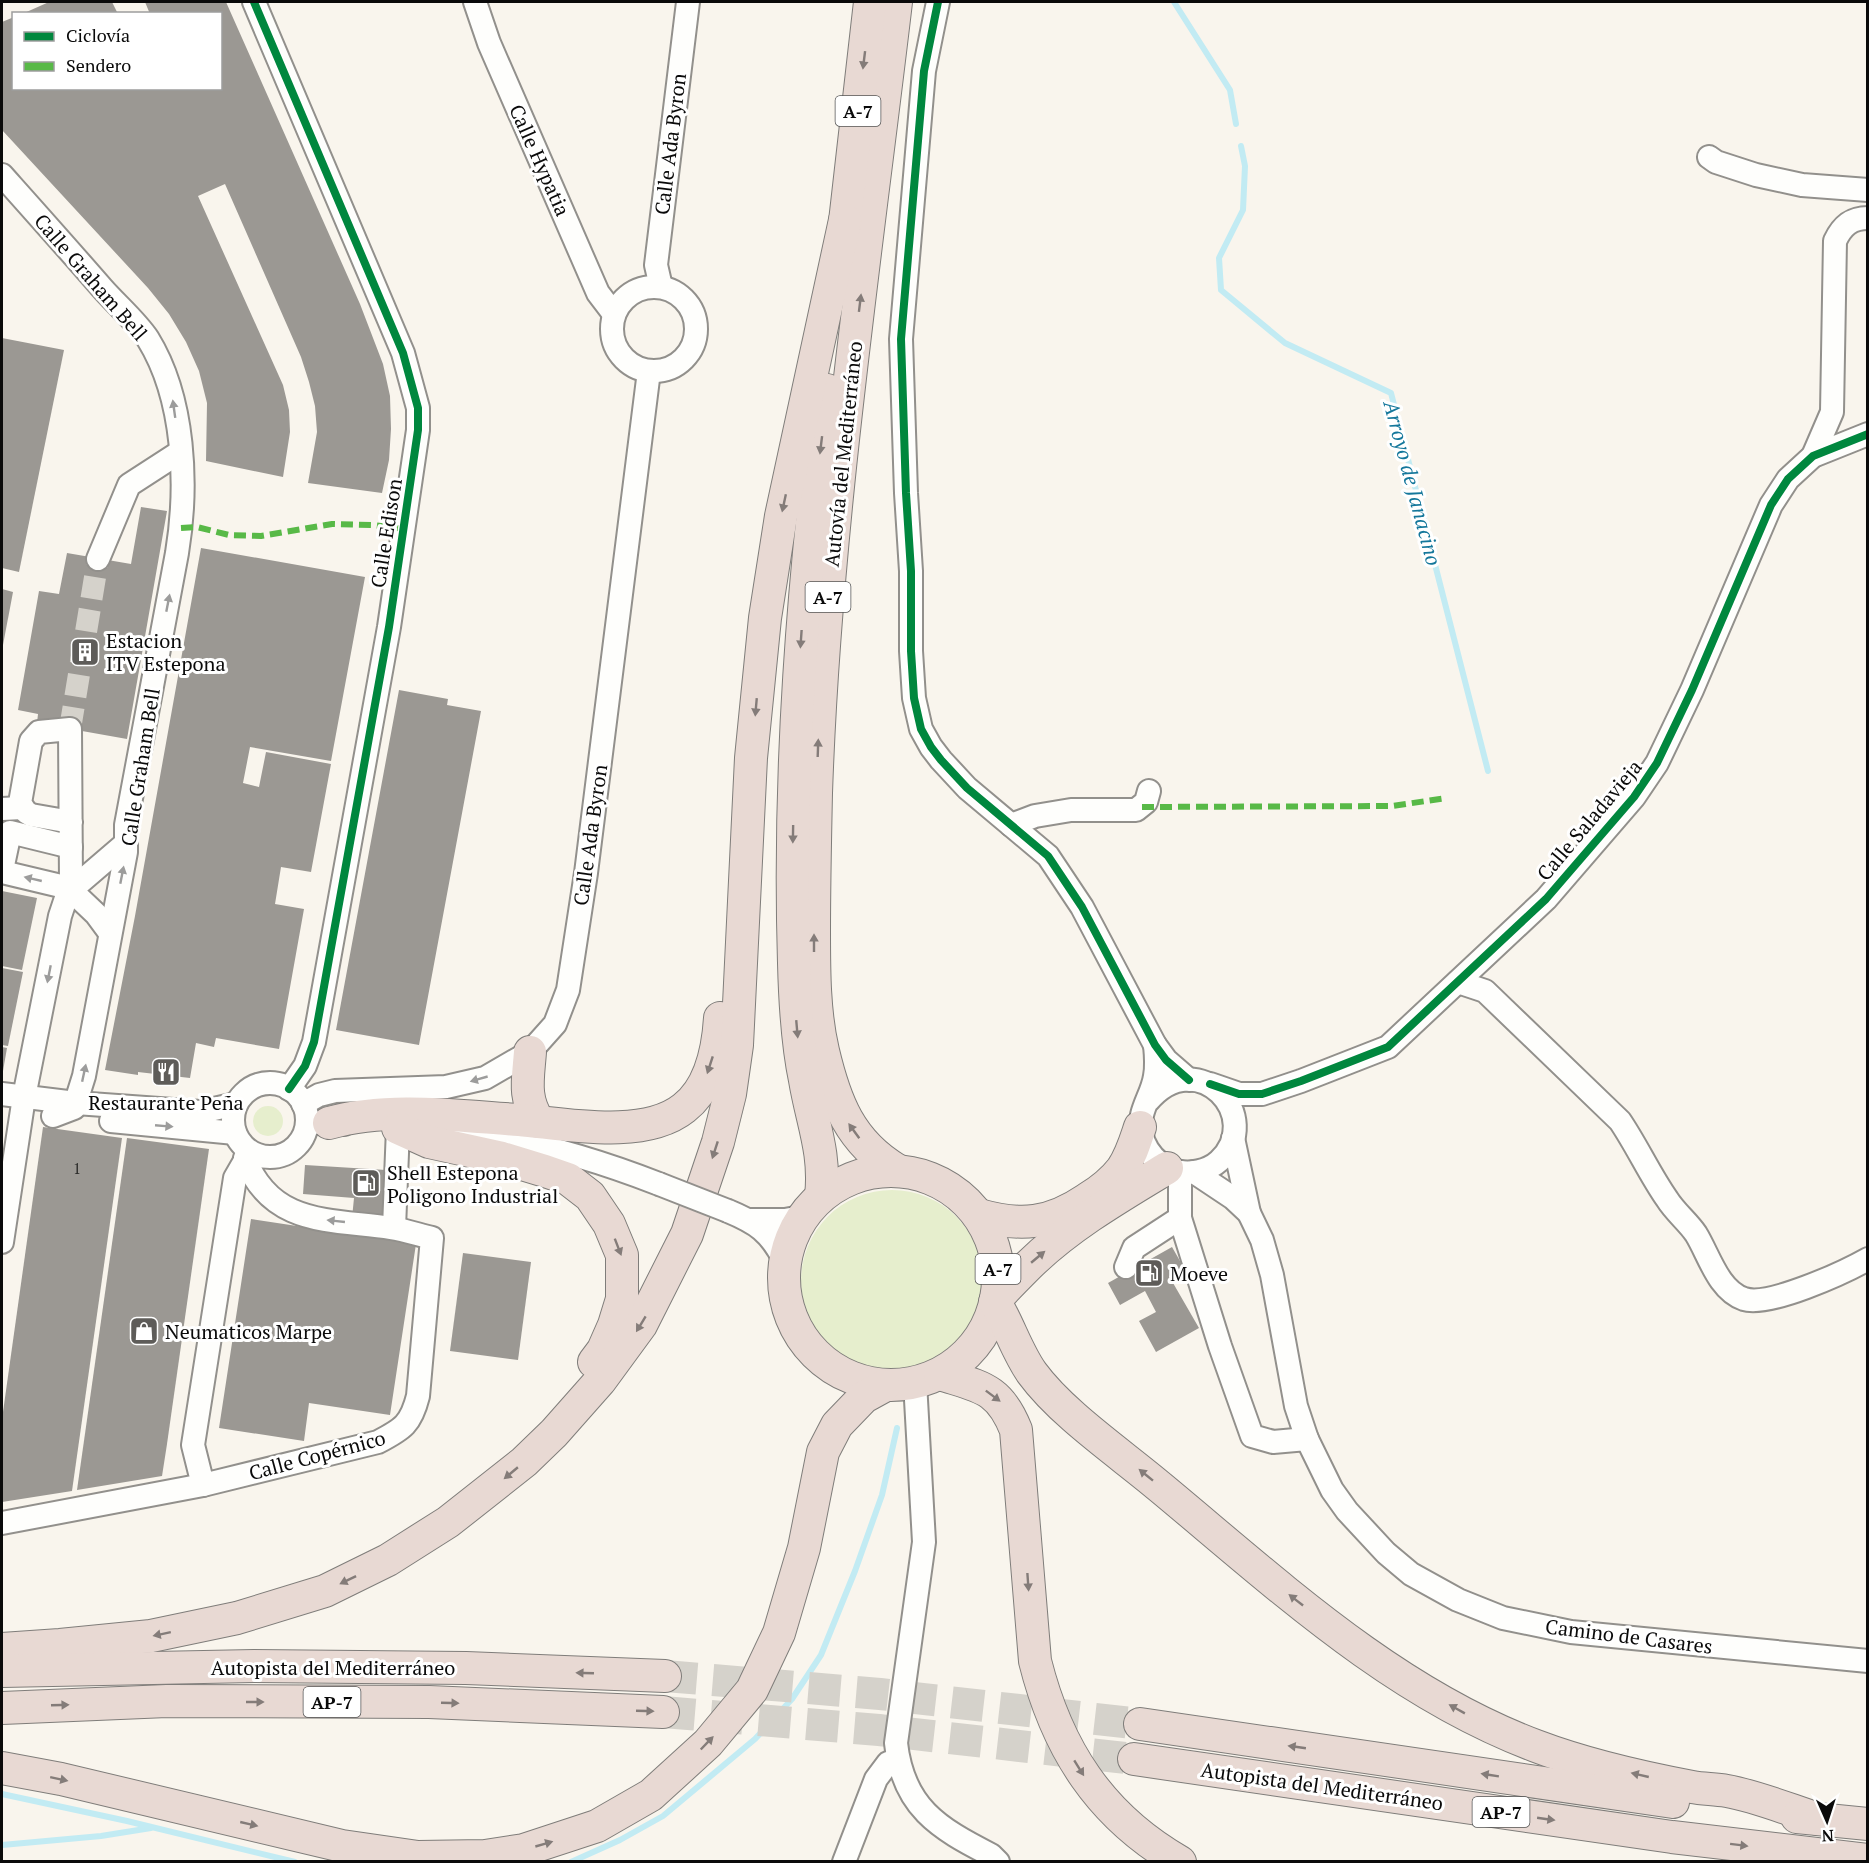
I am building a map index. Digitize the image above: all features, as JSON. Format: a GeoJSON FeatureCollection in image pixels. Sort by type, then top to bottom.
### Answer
{"type":"FeatureCollection","features":[{"type":"Feature","properties":{"kind":"highway","name":"Autovía del Mediterráneo"},"geometry":{"type":"LineString","coordinates":[[811,1206],[823,1165],[800,1053],[795,997],[792,885],[794,796],[804,592],[870,2]]}},
{"type":"Feature","properties":{"kind":"highway","name":"Autovía del Mediterráneo"},"geometry":{"type":"LineString","coordinates":[[896,2],[841,457],[825,622],[814,849],[814,930],[816,1004],[822,1047],[834,1092],[850,1127],[864,1145],[883,1162],[897,1170]]}},
{"type":"Feature","properties":{"kind":"highway","name":"Autovía del Mediterráneo"},"geometry":{"type":"LineString","coordinates":[[752,758],[765,618],[781,516],[845,220]]}},
{"type":"Feature","properties":{"kind":"highway"},"geometry":{"type":"LineString","coordinates":[[307,1109],[363,1115],[391,1114],[609,1127],[639,1126],[664,1119],[683,1109],[698,1094],[710,1071],[717,1041],[732,863],[752,758]]}},
{"type":"Feature","properties":{"kind":"highway"},"geometry":{"type":"LineString","coordinates":[[2,1649],[60,1646],[151,1636],[237,1618],[325,1591],[388,1560],[448,1522],[524,1461],[554,1433],[600,1381],[641,1325],[687,1234],[718,1142],[730,1094],[736,1045],[752,758]]}},
{"type":"Feature","properties":{"kind":"highway"},"geometry":{"type":"LineString","coordinates":[[530,1052],[527,1095],[530,1108],[539,1122]]}},
{"type":"Feature","properties":{"kind":"highway"},"geometry":{"type":"LineString","coordinates":[[978,1215],[1004,1222],[1032,1222],[1054,1218],[1079,1205],[1112,1181],[1122,1168],[1132,1152],[1144,1114]]}},
{"type":"Feature","properties":{"kind":"highway"},"geometry":{"type":"LineString","coordinates":[[398,1128],[429,1142],[502,1158],[568,1179],[590,1196],[609,1224],[622,1255],[622,1299],[603,1350],[582,1378],[554,1433]]}},
{"type":"Feature","properties":{"kind":"highway","name":"A-7"},"geometry":{"type":"LineString","coordinates":[[897,1170],[916,1173],[941,1184],[967,1203],[978,1215],[993,1244],[998,1271],[996,1300],[988,1324],[975,1344],[959,1360],[927,1378],[884,1386],[842,1374],[814,1354],[794,1326],[784,1294],[784,1260],[793,1230],[811,1206],[845,1181],[871,1172],[897,1170]]}},
{"type":"Feature","properties":{"kind":"highway"},"geometry":{"type":"LineString","coordinates":[[1180,1171],[1095,1212],[1030,1264],[996,1300],[1020,1354],[1032,1373],[1072,1415],[1355,1646],[1417,1687],[1476,1720],[1535,1746],[1594,1765],[1694,1788],[1728,1791],[1818,1819]]}},
{"type":"Feature","properties":{"kind":"highway"},"geometry":{"type":"LineString","coordinates":[[927,1378],[980,1387],[993,1394],[1004,1405],[1016,1430],[1035,1661],[1045,1696],[1059,1732],[1092,1788],[1134,1831],[1180,1862]]}},
{"type":"Feature","properties":{"kind":"highway"},"geometry":{"type":"LineString","coordinates":[[2,1768],[61,1779],[342,1846],[418,1857],[485,1856],[524,1850],[597,1826],[651,1795],[708,1743],[752,1690],[778,1633],[804,1548],[823,1452],[837,1425],[864,1397],[884,1386]]}},
{"type":"Feature","properties":{"kind":"highway","name":"Autopista del Mediterráneo"},"geometry":{"type":"LineString","coordinates":[[2,1671],[254,1666],[466,1668],[665,1676]]}},
{"type":"Feature","properties":{"kind":"highway","name":"Autopista del Mediterráneo"},"geometry":{"type":"LineString","coordinates":[[2,1708],[167,1701],[417,1702],[663,1712]]}},
{"type":"Feature","properties":{"kind":"highway","name":"Autopista del Mediterráneo"},"geometry":{"type":"LineString","coordinates":[[1140,1724],[1584,1790],[1868,1824]]}},
{"type":"Feature","properties":{"kind":"highway","name":"Autopista del Mediterráneo"},"geometry":{"type":"LineString","coordinates":[[1134,1759],[1672,1837],[1868,1860]]}},
{"type":"Feature","properties":{"kind":"street","name":"Calle Edison"},"geometry":{"type":"LineString","coordinates":[[254,2],[403,353],[418,408],[418,430],[389,627],[314,1042],[305,1066],[307,1109]]}},
{"type":"Feature","properties":{"kind":"street","name":"Calle Hypatia"},"geometry":{"type":"LineString","coordinates":[[475,2],[489,43],[598,293],[614,314]]}},
{"type":"Feature","properties":{"kind":"street","name":"Calle Ada Byron"},"geometry":{"type":"LineString","coordinates":[[661,287],[656,265],[688,2]]}},
{"type":"Feature","properties":{"kind":"street"},"geometry":{"type":"LineString","coordinates":[[938,2],[924,71],[901,339],[914,698],[921,729],[931,747],[967,788],[1048,856],[1082,907],[1155,1045],[1166,1060],[1222,1094],[1231,1107],[1234,1130],[1227,1150],[1219,1161],[1207,1168],[1180,1171],[1156,1161],[1148,1151],[1144,1114],[1156,1075],[1155,1045]]}},
{"type":"Feature","properties":{"kind":"street"},"geometry":{"type":"LineString","coordinates":[[1709,157],[1716,162],[1756,175],[1802,185],[1868,190]]}},
{"type":"Feature","properties":{"kind":"street","name":"Calle Graham Bell"},"geometry":{"type":"LineString","coordinates":[[2,175],[147,339],[172,392],[180,452],[183,490],[181,528],[126,825],[126,852],[84,1076],[76,1103]]}},
{"type":"Feature","properties":{"kind":"street"},"geometry":{"type":"LineString","coordinates":[[1813,456],[1832,412],[1836,241],[1845,225],[1852,220],[1868,218]]}},
{"type":"Feature","properties":{"kind":"street"},"geometry":{"type":"LineString","coordinates":[[646,287],[661,287],[675,292],[686,301],[693,313],[696,327],[694,342],[677,364],[664,370],[649,371],[632,364],[618,351],[611,327],[614,314],[621,301],[633,292],[646,287]]}},
{"type":"Feature","properties":{"kind":"street","name":"Calle Ada Byron"},"geometry":{"type":"LineString","coordinates":[[307,1109],[319,1095],[335,1091],[446,1087],[485,1078],[530,1052],[555,1024],[568,990],[586,873],[649,371]]}},
{"type":"Feature","properties":{"kind":"street","name":"Calle Saladavieja"},"geometry":{"type":"LineString","coordinates":[[1199,1082],[1239,1094],[1262,1094],[1388,1047],[1546,899],[1634,797],[1657,763],[1692,690],[1771,505],[1788,479],[1813,456],[1866,432]]}},
{"type":"Feature","properties":{"kind":"street"},"geometry":{"type":"LineString","coordinates":[[98,559],[129,485],[180,452]]}},
{"type":"Feature","properties":{"kind":"street"},"geometry":{"type":"LineString","coordinates":[[2,1242],[16,1106],[69,894],[70,729],[43,731],[33,737],[20,803],[12,808]]}},
{"type":"Feature","properties":{"kind":"street"},"geometry":{"type":"LineString","coordinates":[[1011,825],[1035,816],[1071,810],[1136,810],[1146,802],[1149,791]]}},
{"type":"Feature","properties":{"kind":"street"},"geometry":{"type":"LineString","coordinates":[[12,808],[71,833]]}},
{"type":"Feature","properties":{"kind":"street"},"geometry":{"type":"LineString","coordinates":[[71,833],[10,832],[2,871],[69,894],[96,914],[110,933]]}},
{"type":"Feature","properties":{"kind":"street"},"geometry":{"type":"LineString","coordinates":[[69,894],[126,843]]}},
{"type":"Feature","properties":{"kind":"street"},"geometry":{"type":"LineString","coordinates":[[1458,982],[1485,991],[1620,1121],[1667,1200],[1695,1232],[1731,1293],[1744,1299],[1759,1301],[1773,1298],[1848,1270],[1868,1259]]}},
{"type":"Feature","properties":{"kind":"street"},"geometry":{"type":"LineString","coordinates":[[1144,1114],[1157,1090],[1169,1083],[1199,1082]]}},
{"type":"Feature","properties":{"kind":"street"},"geometry":{"type":"LineString","coordinates":[[398,1128],[394,1228],[323,1220],[282,1207],[250,1169],[248,1155],[235,1133],[233,1113],[244,1094],[254,1087],[278,1084],[307,1109],[398,1128],[509,1140],[598,1161],[751,1220],[766,1232],[784,1260]]}},
{"type":"Feature","properties":{"kind":"street"},"geometry":{"type":"LineString","coordinates":[[2,1094],[16,1106],[53,1116],[235,1133]]}},
{"type":"Feature","properties":{"kind":"street","name":"Calle Saladavieja"},"geometry":{"type":"LineString","coordinates":[[1234,1130],[1242,1112],[1262,1094]]}},
{"type":"Feature","properties":{"kind":"street"},"geometry":{"type":"LineString","coordinates":[[16,1106],[76,1103],[201,1112],[237,1104]]}},
{"type":"Feature","properties":{"kind":"street"},"geometry":{"type":"LineString","coordinates":[[53,1116],[68,1112],[74,1108],[76,1103]]}},
{"type":"Feature","properties":{"kind":"street"},"geometry":{"type":"LineString","coordinates":[[248,1155],[271,1158],[292,1150],[305,1133],[307,1109]]}},
{"type":"Feature","properties":{"kind":"street","name":"Camino de Casares"},"geometry":{"type":"LineString","coordinates":[[1234,1130],[1249,1213],[1262,1240],[1272,1275],[1296,1406],[1307,1439],[1332,1490],[1347,1511],[1386,1553],[1411,1574],[1458,1600],[1503,1618],[1572,1632],[1868,1661]]}},
{"type":"Feature","properties":{"kind":"street"},"geometry":{"type":"LineString","coordinates":[[203,1485],[193,1445],[235,1178],[248,1155]]}},
{"type":"Feature","properties":{"kind":"street"},"geometry":{"type":"LineString","coordinates":[[1180,1171],[1180,1218],[1220,1346],[1252,1436],[1273,1442],[1307,1439]]}},
{"type":"Feature","properties":{"kind":"street","name":"Camino de Casares"},"geometry":{"type":"LineString","coordinates":[[1180,1171],[1233,1197],[1249,1213]]}},
{"type":"Feature","properties":{"kind":"street"},"geometry":{"type":"LineString","coordinates":[[751,1220],[785,1220],[811,1206]]}},
{"type":"Feature","properties":{"kind":"street"},"geometry":{"type":"LineString","coordinates":[[1126,1267],[1134,1248],[1180,1218]]}},
{"type":"Feature","properties":{"kind":"street","name":"Calle Copérnico"},"geometry":{"type":"LineString","coordinates":[[2,1524],[203,1485],[378,1442],[400,1431],[413,1413],[418,1396],[432,1239],[394,1228]]}},
{"type":"Feature","properties":{"kind":"street"},"geometry":{"type":"LineString","coordinates":[[927,1378],[924,1542],[896,1743],[898,1760],[903,1776],[919,1807],[940,1826],[964,1842],[992,1855],[998,1862]]}},
{"type":"Feature","properties":{"kind":"street"},"geometry":{"type":"LineString","coordinates":[[844,1862],[876,1779],[888,1763],[898,1760]]}},
{"type":"Feature","properties":{"kind":"green space"},"geometry":{"type":"Polygon","coordinates":[[[268,1106],[279,1110],[283,1121],[279,1132],[268,1136],[257,1132],[253,1121],[257,1110],[268,1106]]]}},
{"type":"Feature","properties":{"kind":"green space"},"geometry":{"type":"Polygon","coordinates":[[[892,1190],[910,1191],[927,1197],[943,1205],[957,1216],[968,1230],[976,1246],[982,1263],[982,1299],[976,1316],[968,1332],[957,1346],[943,1357],[927,1365],[910,1371],[892,1372],[874,1371],[857,1365],[841,1357],[827,1346],[816,1332],[808,1316],[802,1299],[801,1281],[802,1263],[808,1246],[816,1230],[827,1216],[841,1205],[857,1197],[874,1191],[892,1190]]]}},
{"type":"Feature","properties":{"kind":"building"},"geometry":{"type":"Polygon","coordinates":[[[49,2],[112,2],[117,12],[26,12],[49,2]]]}},
{"type":"Feature","properties":{"kind":"building"},"geometry":{"type":"Polygon","coordinates":[[[145,2],[226,2],[360,304],[383,364],[390,396],[391,429],[389,460],[382,493],[308,483],[317,432],[315,406],[309,382],[301,357],[225,184],[198,196],[283,385],[289,410],[290,432],[283,477],[206,461],[207,403],[199,371],[186,342],[169,314],[148,288],[2,130],[2,22],[12,18],[12,90],[222,90],[222,12],[149,12],[145,2]]]}},
{"type":"Feature","properties":{"kind":"building"},"geometry":{"type":"Polygon","coordinates":[[[2,338],[64,350],[19,572],[2,568],[2,338]]]}},
{"type":"Feature","properties":{"kind":"building","name":"Estacion ITV Estepona"},"geometry":{"type":"Polygon","coordinates":[[[141,507],[167,511],[127,739],[37,723],[38,714],[18,710],[39,591],[59,594],[67,553],[131,564],[141,507]]]}},
{"type":"Feature","properties":{"kind":"building"},"geometry":{"type":"Polygon","coordinates":[[[201,548],[365,577],[331,761],[250,747],[243,783],[259,787],[266,752],[331,764],[311,872],[281,867],[275,904],[304,909],[279,1049],[216,1038],[214,1047],[196,1043],[190,1078],[138,1072],[138,1075],[105,1070],[135,916],[201,548]]]}},
{"type":"Feature","properties":{"kind":"building"},"geometry":{"type":"Polygon","coordinates":[[[2,589],[13,592],[3,645],[2,645],[2,589]]]}},
{"type":"Feature","properties":{"kind":"building"},"geometry":{"type":"Polygon","coordinates":[[[399,690],[448,699],[447,705],[481,711],[419,1045],[336,1030],[399,690]]]}},
{"type":"Feature","properties":{"kind":"building"},"geometry":{"type":"Polygon","coordinates":[[[2,891],[37,898],[22,970],[2,966],[2,891]]]}},
{"type":"Feature","properties":{"kind":"building"},"geometry":{"type":"Polygon","coordinates":[[[2,968],[23,972],[8,1046],[2,1045],[2,968]]]}},
{"type":"Feature","properties":{"kind":"building"},"geometry":{"type":"Polygon","coordinates":[[[2,1047],[7,1048],[3,1071],[2,1070],[2,1047]]]}},
{"type":"Feature","properties":{"kind":"building"},"geometry":{"type":"Polygon","coordinates":[[[43,1127],[122,1138],[72,1491],[2,1502],[2,1419],[43,1127]]]}},
{"type":"Feature","properties":{"kind":"building"},"geometry":{"type":"Polygon","coordinates":[[[127,1138],[209,1149],[162,1476],[77,1490],[127,1138]]]}},
{"type":"Feature","properties":{"kind":"building"},"geometry":{"type":"Polygon","coordinates":[[[305,1165],[386,1170],[383,1219],[352,1218],[354,1198],[303,1194],[305,1165]]]}},
{"type":"Feature","properties":{"kind":"building"},"geometry":{"type":"Polygon","coordinates":[[[251,1219],[416,1244],[390,1415],[309,1403],[304,1441],[219,1428],[251,1219]]]}},
{"type":"Feature","properties":{"kind":"building"},"geometry":{"type":"Polygon","coordinates":[[[1172,1247],[1184,1268],[1169,1276],[1199,1328],[1156,1352],[1139,1321],[1156,1312],[1145,1291],[1120,1305],[1108,1283],[1172,1247]]]}},
{"type":"Feature","properties":{"kind":"building"},"geometry":{"type":"Polygon","coordinates":[[[463,1253],[531,1262],[518,1360],[450,1351],[463,1253]]]}},
{"type":"Feature","properties":{"kind":"waterway","name":"Arroyo de Janacino"},"geometry":{"type":"LineString","coordinates":[[1174,2],[1230,90],[1236,124]]}},
{"type":"Feature","properties":{"kind":"waterway","name":"Arroyo de Janacino"},"geometry":{"type":"LineString","coordinates":[[1241,146],[1245,166],[1243,210],[1219,258],[1221,290],[1285,343],[1391,393],[1488,771]]}},
{"type":"Feature","properties":{"kind":"waterway"},"geometry":{"type":"LineString","coordinates":[[571,1862],[620,1840],[663,1816],[755,1739],[792,1699],[821,1655],[855,1571],[882,1495],[897,1428]]}},
{"type":"Feature","properties":{"kind":"waterway"},"geometry":{"type":"LineString","coordinates":[[2,1794],[127,1821],[295,1862]]}},
{"type":"Feature","properties":{"kind":"waterway"},"geometry":{"type":"LineString","coordinates":[[2,1845],[101,1836],[151,1828]]}},
{"type":"Feature","properties":{"kind":"tunnel"},"geometry":{"type":"LineString","coordinates":[[70,729],[98,559]]}},
{"type":"Feature","properties":{"kind":"tunnel"},"geometry":{"type":"LineString","coordinates":[[665,1676],[880,1694],[1140,1724]]}},
{"type":"Feature","properties":{"kind":"tunnel"},"geometry":{"type":"LineString","coordinates":[[663,1712],[879,1730],[1134,1759]]}},
{"type":"Feature","properties":{"kind":"marked path"},"geometry":{"type":"LineString","coordinates":[[181,528],[197,527],[229,535],[261,536],[332,524],[373,525],[404,529]]}},
{"type":"Feature","properties":{"kind":"marked path"},"geometry":{"type":"LineString","coordinates":[[1142,807],[1392,806],[1447,798]]}},
{"type":"Feature","properties":{"kind":"cycle path"},"geometry":{"type":"LineString","coordinates":[[254,2],[403,353],[418,408],[418,430],[389,627],[314,1042],[305,1066],[289,1089]]}},
{"type":"Feature","properties":{"kind":"cycle path"},"geometry":{"type":"LineString","coordinates":[[938,2],[924,71],[901,339],[911,571],[911,651],[914,698],[921,729],[941,760],[967,788],[1048,856],[1082,907],[1155,1045],[1166,1060],[1189,1080]]}},
{"type":"Feature","properties":{"kind":"cycle path"},"geometry":{"type":"LineString","coordinates":[[1210,1084],[1239,1094],[1262,1094],[1388,1047],[1546,899],[1634,797],[1657,763],[1692,690],[1771,505],[1788,479],[1813,456],[1868,434]]}},
{"type":"Feature","properties":{"kind":"place","name":"Estacion ITV Estepona"},"geometry":{"type":"Point","coordinates":[85,652]}},
{"type":"Feature","properties":{"kind":"place","name":"Restaurante Peña"},"geometry":{"type":"Point","coordinates":[166,1072]}},
{"type":"Feature","properties":{"kind":"place","name":"Shell Estepona Poligono Industrial"},"geometry":{"type":"Point","coordinates":[366,1183]}},
{"type":"Feature","properties":{"kind":"place","name":"Moeve"},"geometry":{"type":"Point","coordinates":[1149,1273]}},
{"type":"Feature","properties":{"kind":"place","name":"Neumaticos Marpe"},"geometry":{"type":"Point","coordinates":[144,1331]}}]}
